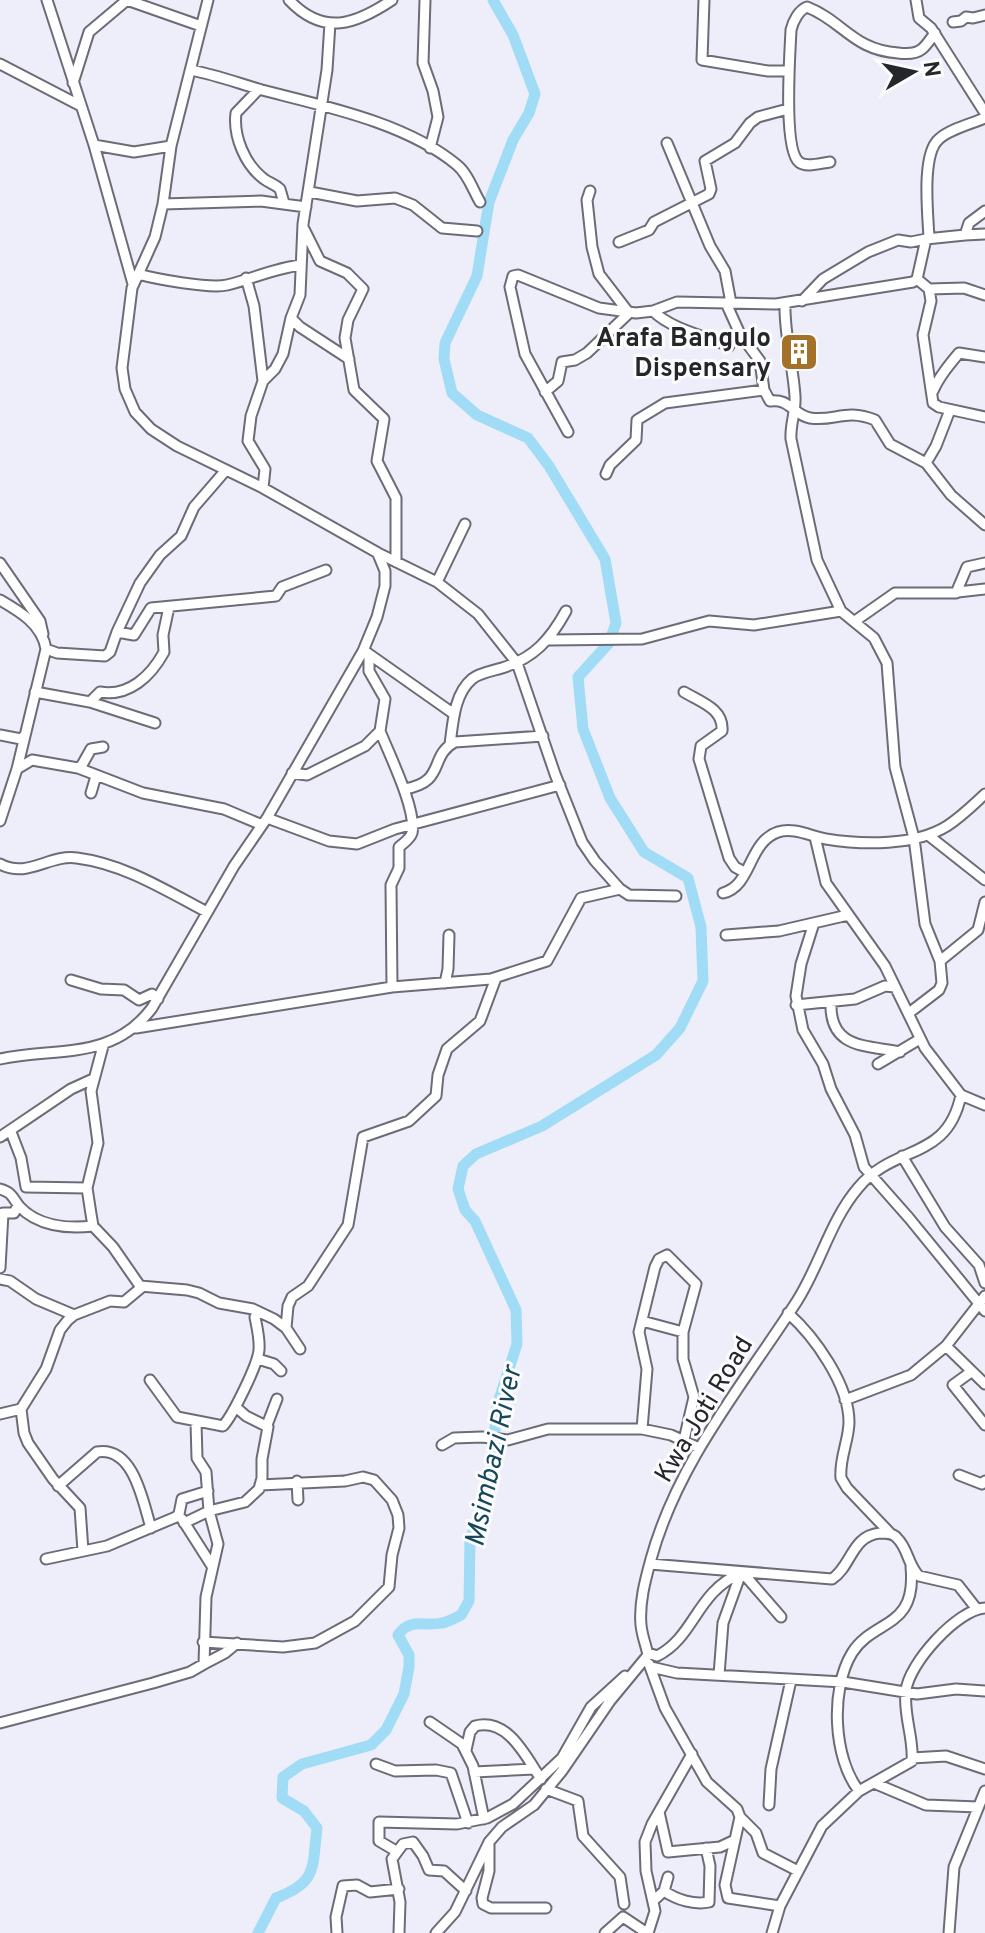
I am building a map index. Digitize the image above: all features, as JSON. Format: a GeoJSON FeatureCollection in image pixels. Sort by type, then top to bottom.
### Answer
{"type":"FeatureCollection","features":[{"type":"Feature","properties":{"kind":"street"},"geometry":{"type":"LineString","coordinates":[[47,0],[136,279]]}},
{"type":"Feature","properties":{"kind":"street"},"geometry":{"type":"LineString","coordinates":[[73,83],[89,32],[127,0],[201,26]]}},
{"type":"Feature","properties":{"kind":"street"},"geometry":{"type":"LineString","coordinates":[[208,0],[171,146],[155,237],[136,279],[122,368],[131,404],[139,418],[162,437],[437,582],[478,614],[517,663],[582,842],[595,861],[629,895],[676,896]]}},
{"type":"Feature","properties":{"kind":"street"},"geometry":{"type":"LineString","coordinates":[[289,0],[301,11],[330,23],[350,23],[392,0]]}},
{"type":"Feature","properties":{"kind":"street"},"geometry":{"type":"LineString","coordinates":[[425,0],[423,63],[438,117],[430,148]]}},
{"type":"Feature","properties":{"kind":"street"},"geometry":{"type":"LineString","coordinates":[[704,0],[702,60],[768,71],[788,71]]}},
{"type":"Feature","properties":{"kind":"street"},"geometry":{"type":"LineString","coordinates":[[568,432],[525,354],[510,287],[511,277],[518,275],[599,308],[629,313],[653,311],[677,302],[785,303],[907,284],[917,279],[928,238],[928,169],[933,146],[941,137],[985,116],[935,33],[919,18],[916,0]]}},
{"type":"Feature","properties":{"kind":"street"},"geometry":{"type":"LineString","coordinates":[[830,162],[806,165],[798,162],[793,150],[788,109],[788,71],[792,26],[805,7],[824,15],[855,41],[887,52],[912,53],[921,50],[935,33]]}},
{"type":"Feature","properties":{"kind":"street"},"geometry":{"type":"LineString","coordinates":[[953,22],[985,15]]}},
{"type":"Feature","properties":{"kind":"street"},"geometry":{"type":"LineString","coordinates":[[263,488],[265,469],[248,441],[251,416],[263,381],[279,364],[300,295],[303,224],[327,70],[330,23]]}},
{"type":"Feature","properties":{"kind":"street"},"geometry":{"type":"LineString","coordinates":[[0,64],[81,106]]}},
{"type":"Feature","properties":{"kind":"street"},"geometry":{"type":"LineString","coordinates":[[191,70],[223,76],[259,89],[364,117],[430,148],[457,166],[480,202]]}},
{"type":"Feature","properties":{"kind":"street"},"geometry":{"type":"LineString","coordinates":[[259,89],[236,113],[237,135],[243,151],[259,174],[280,189],[284,203]]}},
{"type":"Feature","properties":{"kind":"street"},"geometry":{"type":"LineString","coordinates":[[619,242],[650,229],[654,222],[710,192],[704,164],[707,159],[735,143],[758,117],[788,109]]}},
{"type":"Feature","properties":{"kind":"street"},"geometry":{"type":"LineString","coordinates":[[667,143],[710,246],[725,271],[729,303],[740,334],[760,361],[764,390],[770,401],[779,399],[802,415],[815,418],[849,414],[871,418],[878,423],[890,444],[926,463],[951,495],[985,525]]}},
{"type":"Feature","properties":{"kind":"street"},"geometry":{"type":"LineString","coordinates":[[94,145],[134,152],[171,146]]}},
{"type":"Feature","properties":{"kind":"street"},"geometry":{"type":"LineString","coordinates":[[578,191],[588,196],[592,247],[599,274],[629,313]]}},
{"type":"Feature","properties":{"kind":"street"},"geometry":{"type":"LineString","coordinates":[[310,192],[357,201],[395,198],[413,205],[442,228],[477,231]]}},
{"type":"Feature","properties":{"kind":"street"},"geometry":{"type":"LineString","coordinates":[[163,204],[261,201],[306,207]]}},
{"type":"Feature","properties":{"kind":"street"},"geometry":{"type":"LineString","coordinates":[[965,235],[969,223],[985,212]]}},
{"type":"Feature","properties":{"kind":"street"},"geometry":{"type":"LineString","coordinates":[[303,224],[320,261],[340,268],[363,289],[345,333],[354,390],[384,419],[377,461],[396,498],[396,562]]}},
{"type":"Feature","properties":{"kind":"street"},"geometry":{"type":"LineString","coordinates":[[801,301],[823,279],[868,252],[898,240],[911,242],[985,234]]}},
{"type":"Feature","properties":{"kind":"street"},"geometry":{"type":"LineString","coordinates":[[136,279],[215,285],[301,265]]}},
{"type":"Feature","properties":{"kind":"street"},"geometry":{"type":"LineString","coordinates":[[246,278],[254,306],[263,381]]}},
{"type":"Feature","properties":{"kind":"street"},"geometry":{"type":"LineString","coordinates":[[917,279],[929,289],[964,288],[985,295]]}},
{"type":"Feature","properties":{"kind":"street"},"geometry":{"type":"LineString","coordinates":[[929,289],[931,307],[923,346],[933,403],[985,417]]}},
{"type":"Feature","properties":{"kind":"street"},"geometry":{"type":"LineString","coordinates":[[785,303],[796,409],[791,439],[813,548],[841,611],[874,638],[887,663],[895,767],[914,838],[925,924],[940,961],[941,987],[909,1013]]}},
{"type":"Feature","properties":{"kind":"street"},"geometry":{"type":"LineString","coordinates":[[653,311],[691,334],[729,346]]}},
{"type":"Feature","properties":{"kind":"street"},"geometry":{"type":"LineString","coordinates":[[545,392],[558,381],[562,362],[575,360],[587,353],[629,313]]}},
{"type":"Feature","properties":{"kind":"street"},"geometry":{"type":"LineString","coordinates":[[291,318],[349,359]]}},
{"type":"Feature","properties":{"kind":"street"},"geometry":{"type":"LineString","coordinates":[[933,391],[940,376],[950,368],[959,353],[985,357]]}},
{"type":"Feature","properties":{"kind":"street"},"geometry":{"type":"LineString","coordinates":[[606,474],[610,465],[636,440],[637,420],[662,405],[764,390]]}},
{"type":"Feature","properties":{"kind":"street"},"geometry":{"type":"LineString","coordinates":[[926,463],[950,410]]}},
{"type":"Feature","properties":{"kind":"street"},"geometry":{"type":"LineString","coordinates":[[0,600],[26,616],[45,645],[57,653],[105,656],[110,652],[147,573],[160,555],[181,536],[194,507],[226,470]]}},
{"type":"Feature","properties":{"kind":"street"},"geometry":{"type":"LineString","coordinates":[[437,582],[465,524]]}},
{"type":"Feature","properties":{"kind":"street"},"geometry":{"type":"LineString","coordinates":[[136,1028],[158,999],[234,866],[265,821],[366,652],[385,586],[385,571],[378,553]]}},
{"type":"Feature","properties":{"kind":"street"},"geometry":{"type":"LineString","coordinates":[[0,563],[40,621],[45,645],[17,769],[0,821]]}},
{"type":"Feature","properties":{"kind":"street"},"geometry":{"type":"LineString","coordinates":[[958,592],[968,565],[985,563]]}},
{"type":"Feature","properties":{"kind":"street"},"geometry":{"type":"LineString","coordinates":[[117,632],[134,635],[151,608],[276,596],[284,586],[326,570]]}},
{"type":"Feature","properties":{"kind":"street"},"geometry":{"type":"LineString","coordinates":[[855,621],[895,593],[985,589]]}},
{"type":"Feature","properties":{"kind":"street"},"geometry":{"type":"LineString","coordinates":[[90,702],[100,692],[113,694],[132,687],[146,677],[164,652],[163,635],[169,607]]}},
{"type":"Feature","properties":{"kind":"street"},"geometry":{"type":"LineString","coordinates":[[404,789],[427,782],[450,744],[454,714],[474,677],[517,663],[538,651],[549,640],[566,611]]}},
{"type":"Feature","properties":{"kind":"street"},"geometry":{"type":"LineString","coordinates":[[549,640],[642,639],[709,621],[754,625],[841,611]]}},
{"type":"Feature","properties":{"kind":"street"},"geometry":{"type":"LineString","coordinates":[[366,652],[454,714]]}},
{"type":"Feature","properties":{"kind":"street"},"geometry":{"type":"LineString","coordinates":[[366,652],[369,671],[385,699],[380,731],[404,789],[411,825],[411,835],[398,852],[399,868],[391,885],[392,987]]}},
{"type":"Feature","properties":{"kind":"street"},"geometry":{"type":"LineString","coordinates":[[35,692],[90,702],[155,723]]}},
{"type":"Feature","properties":{"kind":"street"},"geometry":{"type":"LineString","coordinates":[[684,692],[717,711],[722,721],[722,731],[701,746],[699,759],[729,858],[735,867],[744,872]]}},
{"type":"Feature","properties":{"kind":"street"},"geometry":{"type":"LineString","coordinates":[[292,773],[312,773],[365,746],[380,731]]}},
{"type":"Feature","properties":{"kind":"street"},"geometry":{"type":"LineString","coordinates":[[0,735],[21,739],[25,735]]}},
{"type":"Feature","properties":{"kind":"street"},"geometry":{"type":"LineString","coordinates":[[450,744],[543,736]]}},
{"type":"Feature","properties":{"kind":"street"},"geometry":{"type":"LineString","coordinates":[[78,768],[91,749],[103,747]]}},
{"type":"Feature","properties":{"kind":"street"},"geometry":{"type":"LineString","coordinates":[[17,769],[32,760],[78,768],[143,793],[224,809],[329,841],[351,844],[560,785]]}},
{"type":"Feature","properties":{"kind":"street"},"geometry":{"type":"LineString","coordinates":[[91,793],[96,776]]}},
{"type":"Feature","properties":{"kind":"street"},"geometry":{"type":"LineString","coordinates":[[723,893],[740,885],[744,872],[764,841],[773,834],[792,830],[841,841],[879,842],[914,838],[945,827],[985,794]]}},
{"type":"Feature","properties":{"kind":"street"},"geometry":{"type":"LineString","coordinates":[[928,835],[985,880]]}},
{"type":"Feature","properties":{"kind":"street"},"geometry":{"type":"LineString","coordinates":[[815,837],[826,883],[885,966],[930,1055],[961,1095],[984,1102]]}},
{"type":"Feature","properties":{"kind":"street"},"geometry":{"type":"LineString","coordinates":[[0,864],[22,870],[73,857],[109,865],[207,912]]}},
{"type":"Feature","properties":{"kind":"street"},"geometry":{"type":"LineString","coordinates":[[0,1059],[103,1046],[136,1028],[392,987],[496,978],[547,961],[581,898],[620,889]]}},
{"type":"Feature","properties":{"kind":"street"},"geometry":{"type":"LineString","coordinates":[[940,961],[978,930],[985,902]]}},
{"type":"Feature","properties":{"kind":"street"},"geometry":{"type":"LineString","coordinates":[[726,935],[750,935],[848,915]]}},
{"type":"Feature","properties":{"kind":"street"},"geometry":{"type":"LineString","coordinates":[[814,923],[801,964],[796,1005],[803,1030],[823,1064],[870,1176],[983,1303],[946,1346],[906,1379],[884,1384],[845,1400]]}},
{"type":"Feature","properties":{"kind":"street"},"geometry":{"type":"LineString","coordinates":[[445,983],[449,935]]}},
{"type":"Feature","properties":{"kind":"street"},"geometry":{"type":"LineString","coordinates":[[286,1328],[292,1297],[308,1286],[348,1225],[363,1137],[409,1121],[436,1096],[438,1075],[447,1049],[480,1021],[496,978]]}},
{"type":"Feature","properties":{"kind":"street"},"geometry":{"type":"LineString","coordinates":[[71,980],[101,989],[129,991],[139,1000],[152,994],[158,999]]}},
{"type":"Feature","properties":{"kind":"street"},"geometry":{"type":"LineString","coordinates":[[796,1005],[863,997],[885,986],[895,987]]}},
{"type":"Feature","properties":{"kind":"street"},"geometry":{"type":"LineString","coordinates":[[831,1002],[834,1024],[845,1040],[900,1052]]}},
{"type":"Feature","properties":{"kind":"street"},"geometry":{"type":"LineString","coordinates":[[878,1064],[920,1039]]}},
{"type":"Feature","properties":{"kind":"street"},"geometry":{"type":"LineString","coordinates":[[103,1046],[93,1079],[91,1099],[98,1143],[87,1188],[93,1226],[115,1249],[142,1287],[187,1290],[219,1303],[240,1305],[269,1315],[286,1328],[300,1349]]}},
{"type":"Feature","properties":{"kind":"street"},"geometry":{"type":"LineString","coordinates":[[0,1137],[71,1089],[93,1079]]}},
{"type":"Feature","properties":{"kind":"street","name":"Kwa Joti Road"},"geometry":{"type":"LineString","coordinates":[[798,1871],[763,1853],[756,1833],[740,1817],[737,1809],[711,1786],[665,1708],[642,1632],[641,1607],[650,1564],[676,1492],[699,1448],[798,1300],[850,1198],[870,1176],[943,1136],[955,1117],[961,1095]]}},
{"type":"Feature","properties":{"kind":"street"},"geometry":{"type":"LineString","coordinates":[[11,1132],[21,1158],[26,1187],[87,1188]]}},
{"type":"Feature","properties":{"kind":"street"},"geometry":{"type":"LineString","coordinates":[[902,1156],[945,1227],[979,1265],[985,1283]]}},
{"type":"Feature","properties":{"kind":"street"},"geometry":{"type":"LineString","coordinates":[[0,1189],[10,1193],[18,1205],[45,1224],[93,1226]]}},
{"type":"Feature","properties":{"kind":"street"},"geometry":{"type":"LineString","coordinates":[[0,1268],[3,1213],[14,1213],[18,1205]]}},
{"type":"Feature","properties":{"kind":"street"},"geometry":{"type":"LineString","coordinates":[[642,1429],[647,1369],[639,1338],[655,1267],[659,1259],[667,1255],[696,1284],[683,1332],[683,1359],[694,1397],[684,1440]]}},
{"type":"Feature","properties":{"kind":"street"},"geometry":{"type":"LineString","coordinates":[[0,1279],[10,1281],[36,1299],[74,1315]]}},
{"type":"Feature","properties":{"kind":"street"},"geometry":{"type":"LineString","coordinates":[[83,1551],[80,1508],[58,1486],[28,1443],[21,1409],[46,1369],[60,1330],[74,1315],[110,1301],[124,1302],[142,1287]]}},
{"type":"Feature","properties":{"kind":"street"},"geometry":{"type":"LineString","coordinates":[[150,1380],[177,1417],[223,1426],[237,1408],[258,1359],[255,1317],[258,1312]]}},
{"type":"Feature","properties":{"kind":"street"},"geometry":{"type":"LineString","coordinates":[[772,1933],[780,1906],[822,1826],[859,1791],[910,1763],[907,1683],[922,1657],[961,1616],[981,1608],[958,1585],[923,1579],[914,1573],[900,1541],[847,1488],[841,1478],[849,1426],[845,1400],[828,1363],[788,1313]]}},
{"type":"Feature","properties":{"kind":"street"},"geometry":{"type":"LineString","coordinates":[[642,1321],[683,1332]]}},
{"type":"Feature","properties":{"kind":"street"},"geometry":{"type":"LineString","coordinates":[[946,1346],[985,1384]]}},
{"type":"Feature","properties":{"kind":"street"},"geometry":{"type":"LineString","coordinates":[[258,1359],[274,1364],[281,1371]]}},
{"type":"Feature","properties":{"kind":"street"},"geometry":{"type":"LineString","coordinates":[[971,1372],[953,1385],[985,1425]]}},
{"type":"Feature","properties":{"kind":"street"},"geometry":{"type":"LineString","coordinates":[[46,1559],[107,1546],[151,1528],[245,1502],[260,1485],[269,1430],[267,1425],[277,1399]]}},
{"type":"Feature","properties":{"kind":"street"},"geometry":{"type":"LineString","coordinates":[[237,1408],[246,1416],[267,1425]]}},
{"type":"Feature","properties":{"kind":"street"},"geometry":{"type":"LineString","coordinates":[[0,1414],[21,1409]]}},
{"type":"Feature","properties":{"kind":"street"},"geometry":{"type":"LineString","coordinates":[[196,1422],[197,1458],[206,1472],[209,1511],[218,1544],[206,1597],[204,1664]]}},
{"type":"Feature","properties":{"kind":"street"},"geometry":{"type":"LineString","coordinates":[[442,1445],[454,1438],[508,1440],[548,1429],[642,1429],[684,1440],[699,1448]]}},
{"type":"Feature","properties":{"kind":"street"},"geometry":{"type":"LineString","coordinates":[[58,1486],[97,1452],[113,1455],[123,1460],[132,1471],[151,1528]]}},
{"type":"Feature","properties":{"kind":"street"},"geometry":{"type":"LineString","coordinates":[[959,1475],[976,1483],[985,1481]]}},
{"type":"Feature","properties":{"kind":"street"},"geometry":{"type":"LineString","coordinates":[[203,1642],[297,1647],[320,1642],[355,1621],[389,1587],[399,1528],[392,1500],[374,1480],[363,1477],[339,1482],[297,1481],[260,1485]]}},
{"type":"Feature","properties":{"kind":"street"},"geometry":{"type":"LineString","coordinates":[[297,1481],[298,1500]]}},
{"type":"Feature","properties":{"kind":"street"},"geometry":{"type":"LineString","coordinates":[[208,1491],[182,1499],[182,1519],[212,1566]]}},
{"type":"Feature","properties":{"kind":"street"},"geometry":{"type":"LineString","coordinates":[[650,1564],[832,1579],[862,1539],[890,1533]]}},
{"type":"Feature","properties":{"kind":"street"},"geometry":{"type":"LineString","coordinates":[[859,1791],[848,1775],[840,1750],[838,1729],[843,1682],[853,1652],[900,1617],[912,1583],[910,1564]]}},
{"type":"Feature","properties":{"kind":"street"},"geometry":{"type":"LineString","coordinates":[[742,1572],[781,1617]]}},
{"type":"Feature","properties":{"kind":"street"},"geometry":{"type":"LineString","coordinates":[[396,1851],[379,1841],[379,1822],[468,1823],[485,1818],[520,1799],[562,1758],[591,1707],[621,1679],[666,1651],[685,1632],[713,1590],[742,1572]]}},
{"type":"Feature","properties":{"kind":"street"},"geometry":{"type":"LineString","coordinates":[[719,1675],[723,1623],[742,1572]]}},
{"type":"Feature","properties":{"kind":"street"},"geometry":{"type":"LineString","coordinates":[[0,1723],[190,1672],[237,1643]]}},
{"type":"Feature","properties":{"kind":"street"},"geometry":{"type":"LineString","coordinates":[[649,1659],[677,1673],[843,1682],[905,1693],[923,1694],[956,1689],[985,1691]]}},
{"type":"Feature","properties":{"kind":"street"},"geometry":{"type":"LineString","coordinates":[[436,1933],[449,1921],[487,1845],[502,1827],[534,1805],[632,1673]]}},
{"type":"Feature","properties":{"kind":"street"},"geometry":{"type":"LineString","coordinates":[[769,1805],[771,1769],[791,1680]]}},
{"type":"Feature","properties":{"kind":"street"},"geometry":{"type":"LineString","coordinates":[[430,1722],[457,1738],[466,1750],[474,1772],[485,1818],[489,1871],[483,1904],[491,1908],[546,1908]]}},
{"type":"Feature","properties":{"kind":"street"},"geometry":{"type":"LineString","coordinates":[[466,1750],[472,1728],[487,1724],[510,1735],[541,1779]]}},
{"type":"Feature","properties":{"kind":"street"},"geometry":{"type":"LineString","coordinates":[[605,1933],[623,1917],[650,1932],[655,1911],[646,1871],[645,1842],[692,1754]]}},
{"type":"Feature","properties":{"kind":"street"},"geometry":{"type":"LineString","coordinates":[[912,1758],[946,1756],[985,1769]]}},
{"type":"Feature","properties":{"kind":"street"},"geometry":{"type":"LineString","coordinates":[[376,1764],[395,1771],[436,1770],[451,1773],[468,1823]]}},
{"type":"Feature","properties":{"kind":"street"},"geometry":{"type":"LineString","coordinates":[[474,1772],[534,1769]]}},
{"type":"Feature","properties":{"kind":"street"},"geometry":{"type":"LineString","coordinates":[[874,1783],[926,1805],[978,1807]]}},
{"type":"Feature","properties":{"kind":"street"},"geometry":{"type":"LineString","coordinates":[[546,1789],[578,1801],[583,1836],[620,1877],[624,1904]]}},
{"type":"Feature","properties":{"kind":"street"},"geometry":{"type":"LineString","coordinates":[[949,1933],[954,1867],[985,1791]]}},
{"type":"Feature","properties":{"kind":"street"},"geometry":{"type":"LineString","coordinates":[[659,1812],[668,1852],[720,1847],[735,1840]]}},
{"type":"Feature","properties":{"kind":"street"},"geometry":{"type":"LineString","coordinates":[[740,1817],[725,1885],[726,1895],[728,1898],[780,1906]]}},
{"type":"Feature","properties":{"kind":"street"},"geometry":{"type":"LineString","coordinates":[[399,1933],[399,1889],[392,1859],[403,1844],[413,1842],[429,1870],[444,1871],[466,1891]]}},
{"type":"Feature","properties":{"kind":"street"},"geometry":{"type":"LineString","coordinates":[[664,1891],[681,1900],[709,1902],[710,1866],[706,1848]]}},
{"type":"Feature","properties":{"kind":"street"},"geometry":{"type":"LineString","coordinates":[[653,1901],[664,1891],[668,1877]]}},
{"type":"Feature","properties":{"kind":"street"},"geometry":{"type":"LineString","coordinates":[[337,1933],[336,1917],[343,1886],[357,1885],[370,1892],[399,1889]]}},
{"type":"Feature","properties":{"kind":"waterway","name":"Msimbazi River"},"geometry":{"type":"LineString","coordinates":[[258,1933],[276,1898],[299,1886],[313,1864],[317,1828],[304,1811],[282,1798],[283,1777],[302,1764],[371,1745],[386,1730],[404,1694],[409,1655],[398,1635],[413,1624],[435,1624],[454,1619],[461,1615],[469,1601],[470,1540],[490,1485],[497,1406],[517,1344],[516,1310],[475,1221],[465,1210],[458,1189],[463,1166],[476,1154],[542,1126],[656,1055],[680,1028],[703,981],[701,927],[688,878],[644,852],[610,798],[583,729],[578,677],[609,643],[616,623],[605,559],[549,466],[528,438],[477,415],[452,393],[444,359],[445,343],[477,276],[489,202],[535,94],[513,35],[493,0]]}},
{"type":"Feature","properties":{"kind":"place","name":"Arafa Bangulo Dispensary"},"geometry":{"type":"Point","coordinates":[799,352]}}]}
